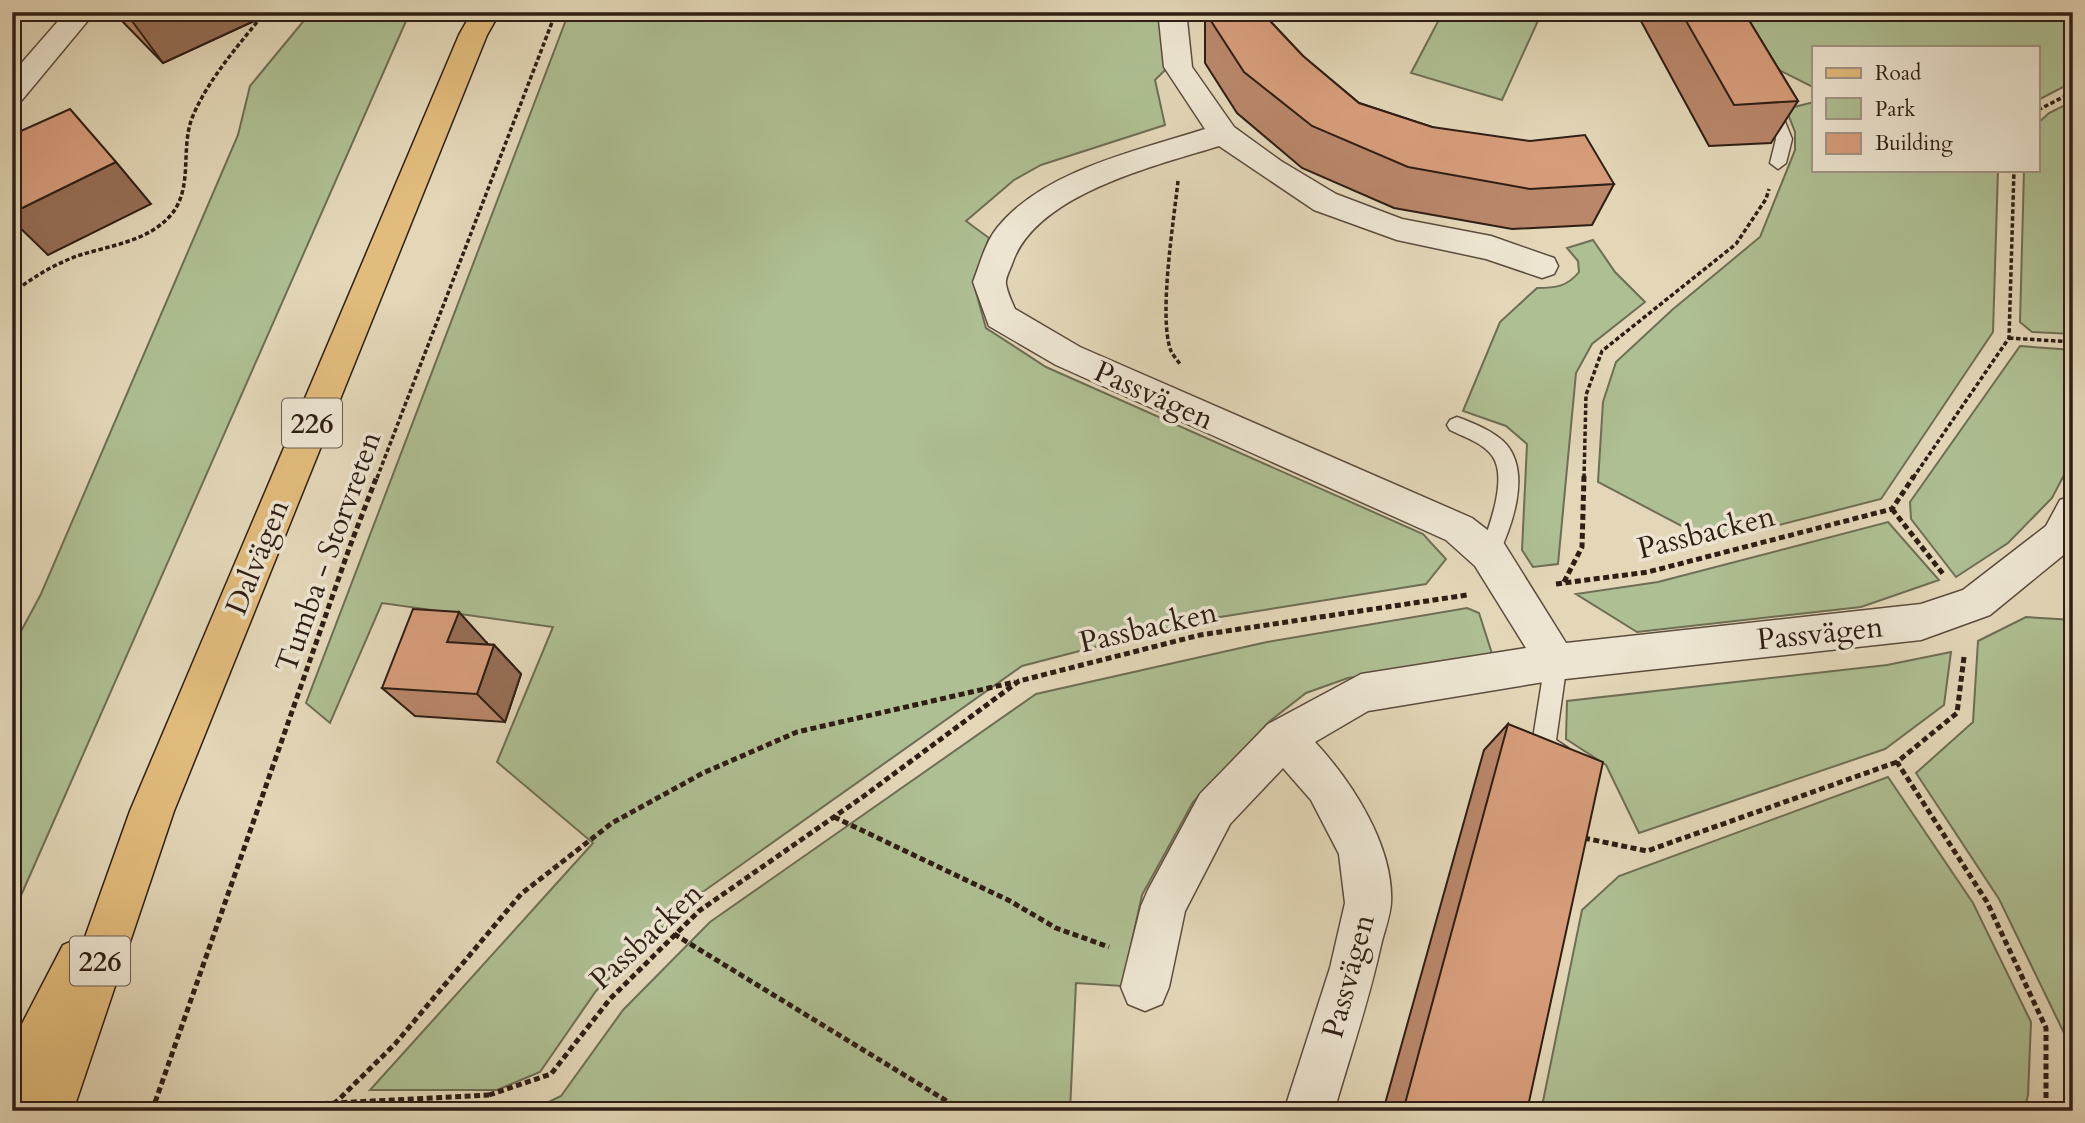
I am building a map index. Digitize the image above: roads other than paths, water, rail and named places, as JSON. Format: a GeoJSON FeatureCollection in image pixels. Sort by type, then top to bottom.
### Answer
{"type":"FeatureCollection","features":[{"type":"Feature","properties":{"kind":"main road","name":"Dalvägen"},"geometry":{"type":"LineString","coordinates":[[48,1111],[152,811],[480,20]]}},
{"type":"Feature","properties":{"kind":"main road","name":"226"},"geometry":{"type":"LineString","coordinates":[[12,1095],[152,811]]}},
{"type":"Feature","properties":{"kind":"street"},"geometry":{"type":"LineString","coordinates":[[12,93],[80,12]]}},
{"type":"Feature","properties":{"kind":"street"},"geometry":{"type":"LineString","coordinates":[[1176,12],[1173,20],[1178,67],[1223,134],[1270,169],[1325,202],[1397,229],[1491,248],[1542,266]]}},
{"type":"Feature","properties":{"kind":"street","name":"Passvägen"},"geometry":{"type":"LineString","coordinates":[[1223,134],[1085,181],[1032,212],[1007,237],[989,282],[1001,317],[1068,356],[1459,529],[1489,554],[1556,663]]}},
{"type":"Feature","properties":{"kind":"street","name":"Passvägen"},"geometry":{"type":"LineString","coordinates":[[1145,987],[1164,906],[1215,809],[1283,738],[1361,693],[1556,663],[1921,622],[1976,603],[2068,533]]}},
{"type":"Feature","properties":{"kind":"street","name":"Passvägen"},"geometry":{"type":"LineString","coordinates":[[1283,738],[1326,785],[1360,850],[1368,903],[1353,968],[1309,1111]]}},
{"type":"Feature","properties":{"kind":"lane"},"geometry":{"type":"LineString","coordinates":[[1775,85],[1774,114],[1784,139],[1778,163]]}},
{"type":"Feature","properties":{"kind":"lane"},"geometry":{"type":"LineString","coordinates":[[1457,425],[1489,441],[1502,455],[1506,477],[1503,518],[1489,554]]}},
{"type":"Feature","properties":{"kind":"lane"},"geometry":{"type":"LineString","coordinates":[[1556,663],[1544,745],[1578,769]]}}]}
